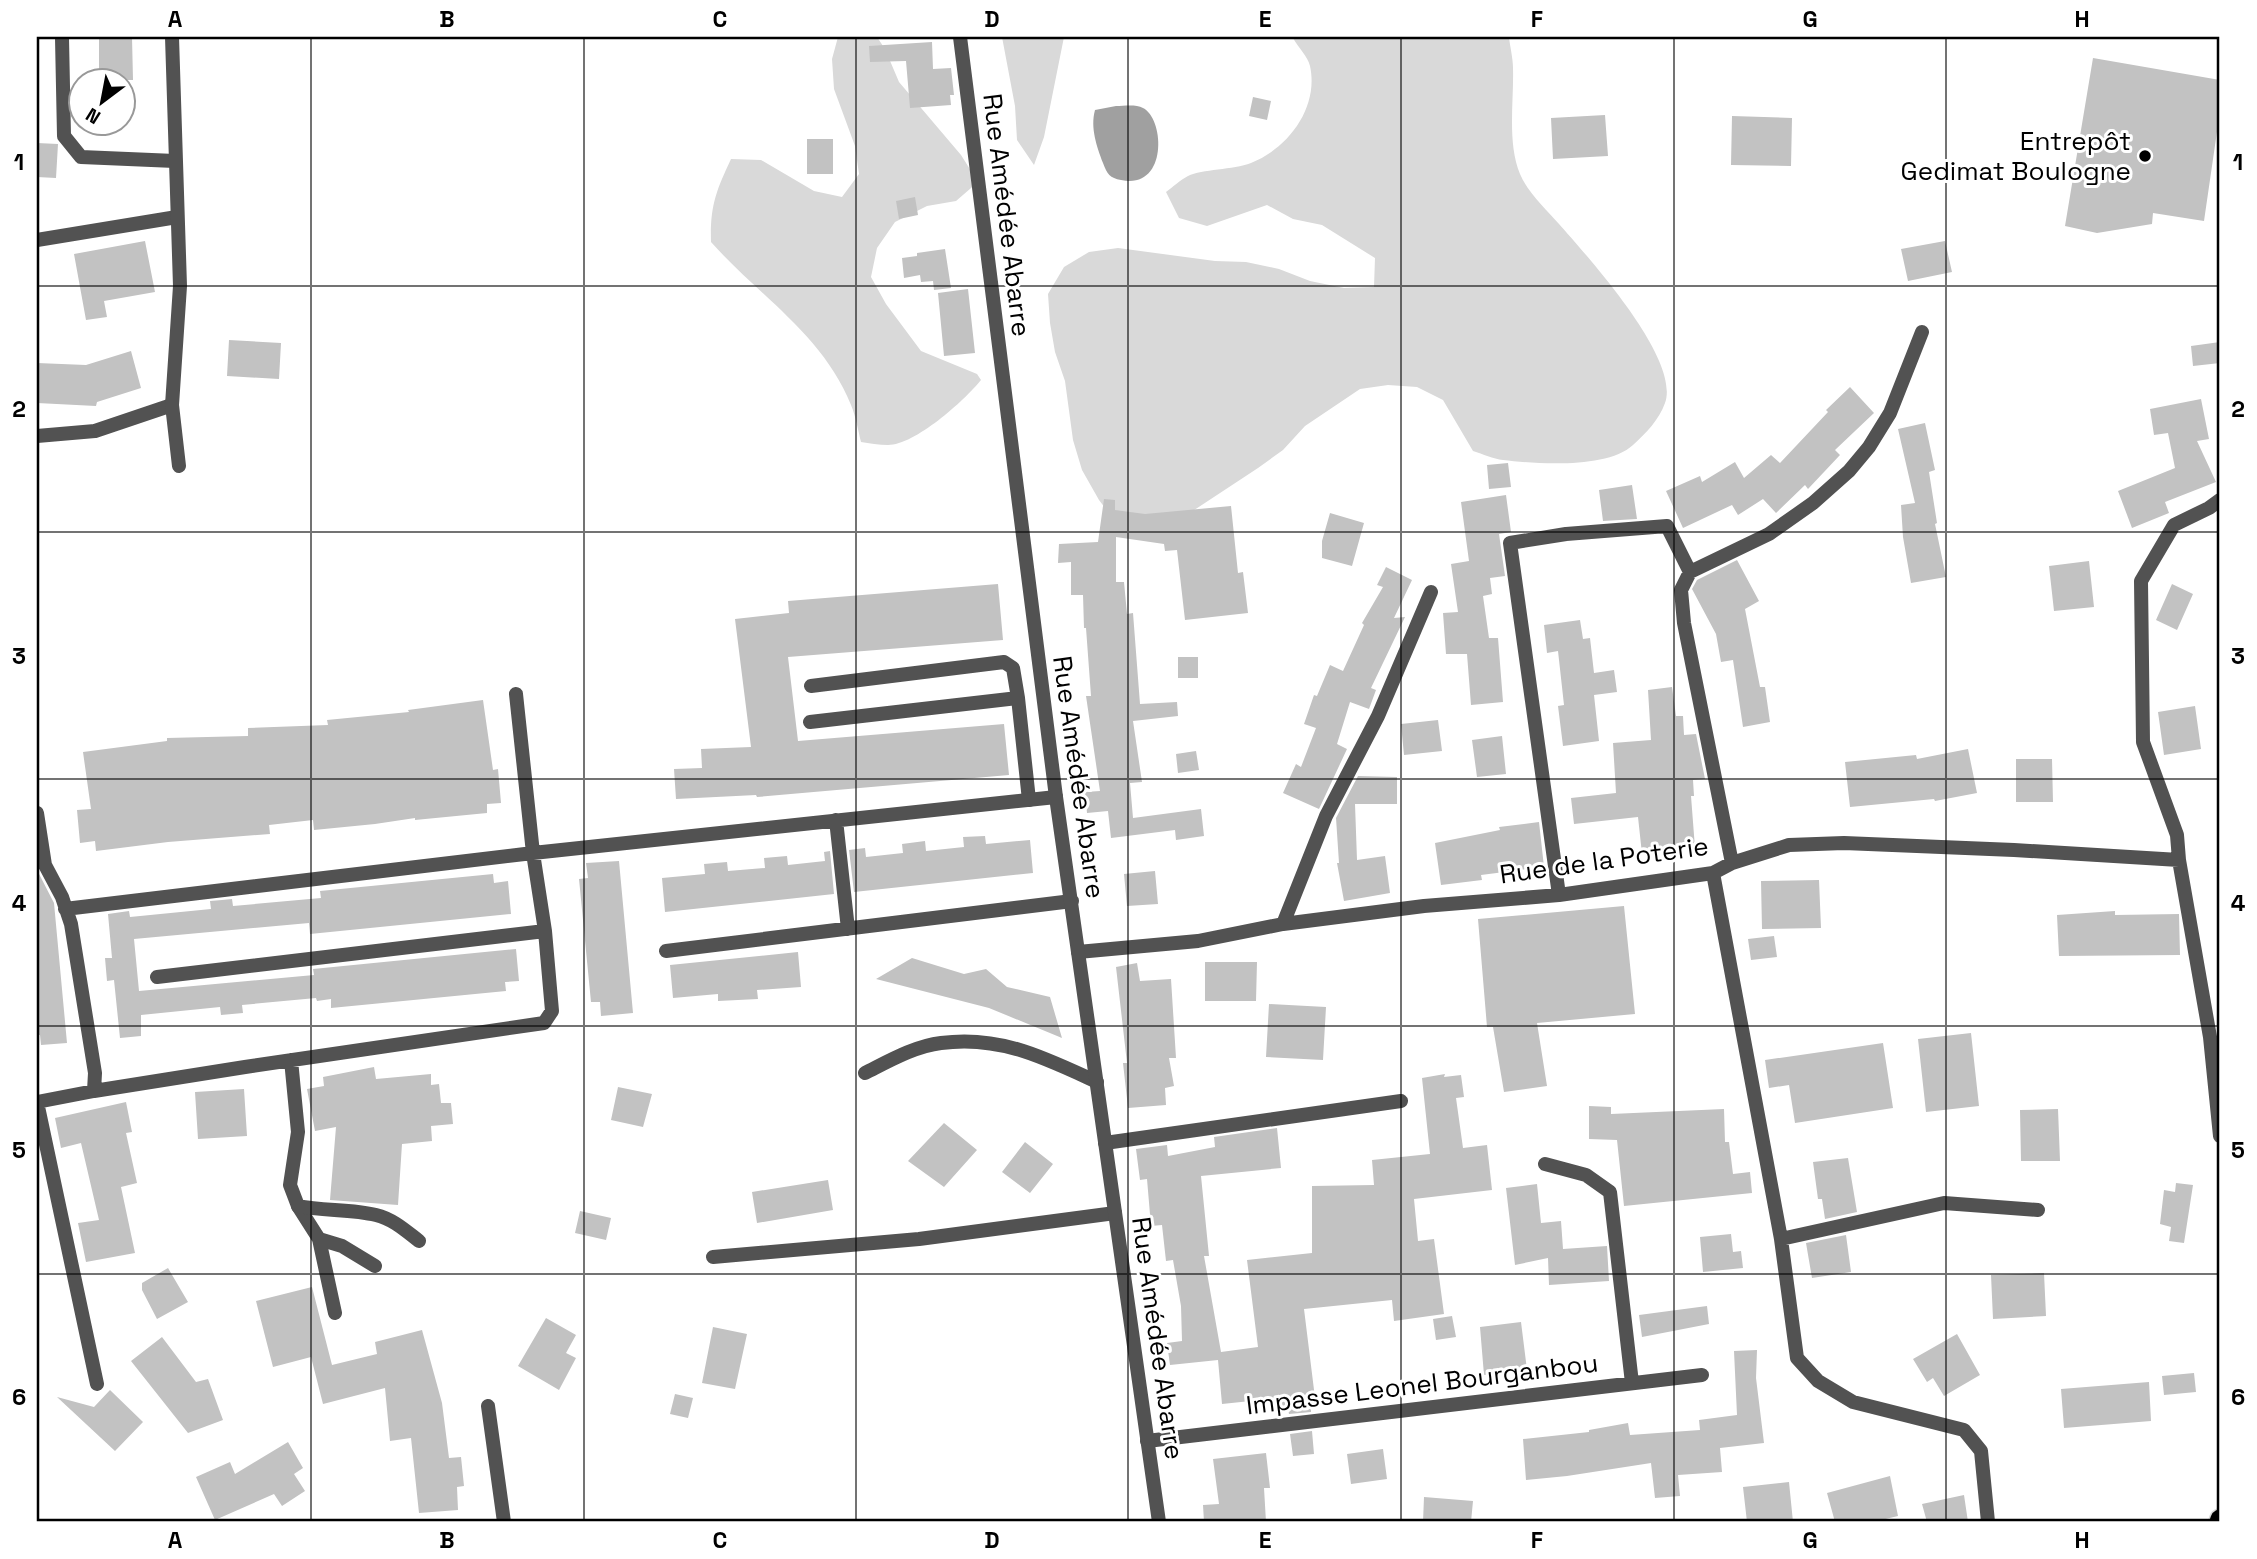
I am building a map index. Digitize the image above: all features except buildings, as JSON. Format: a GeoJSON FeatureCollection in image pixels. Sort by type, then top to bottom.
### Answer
{"type":"FeatureCollection","features":[{"type":"Feature","properties":{"kind":"street"},"geometry":{"type":"LineString","coordinates":[[172,37],[180,286],[172,405],[179,466]]}},
{"type":"Feature","properties":{"kind":"street","name":"Rue Amédée Abarre"},"geometry":{"type":"LineString","coordinates":[[960,37],[1056,797],[1159,1522]]}},
{"type":"Feature","properties":{"kind":"street"},"geometry":{"type":"LineString","coordinates":[[62,38],[64,136],[81,157],[175,161]]}},
{"type":"Feature","properties":{"kind":"street"},"geometry":{"type":"LineString","coordinates":[[37,240],[177,217]]}},
{"type":"Feature","properties":{"kind":"street"},"geometry":{"type":"LineString","coordinates":[[1732,863],[1684,623],[1681,590],[1690,572],[1769,534],[1813,503],[1849,471],[1869,447],[1890,414],[1922,332]]}},
{"type":"Feature","properties":{"kind":"street"},"geometry":{"type":"LineString","coordinates":[[37,436],[95,431],[172,405]]}},
{"type":"Feature","properties":{"kind":"street"},"geometry":{"type":"LineString","coordinates":[[2220,500],[2210,508],[2174,525],[2141,581],[2143,742],[2177,835],[2210,1037],[2220,1136]]}},
{"type":"Feature","properties":{"kind":"street"},"geometry":{"type":"LineString","coordinates":[[1559,895],[1510,543],[1566,534],[1667,526],[1690,572]]}},
{"type":"Feature","properties":{"kind":"street"},"geometry":{"type":"LineString","coordinates":[[1283,924],[1326,816],[1378,716],[1431,592]]}},
{"type":"Feature","properties":{"kind":"street"},"geometry":{"type":"LineString","coordinates":[[811,686],[1004,662],[1013,668],[1029,800]]}},
{"type":"Feature","properties":{"kind":"street"},"geometry":{"type":"LineString","coordinates":[[97,1384],[37,1102],[292,1060],[544,1023],[552,1011],[516,694]]}},
{"type":"Feature","properties":{"kind":"street"},"geometry":{"type":"LineString","coordinates":[[810,722],[1018,698]]}},
{"type":"Feature","properties":{"kind":"street"},"geometry":{"type":"LineString","coordinates":[[65,909],[533,853],[1056,797]]}},
{"type":"Feature","properties":{"kind":"street"},"geometry":{"type":"LineString","coordinates":[[37,813],[45,865],[62,897],[74,936],[95,1073],[94,1091]]}},
{"type":"Feature","properties":{"kind":"street"},"geometry":{"type":"LineString","coordinates":[[836,820],[848,929]]}},
{"type":"Feature","properties":{"kind":"street","name":"Rue de la Poterie"},"geometry":{"type":"LineString","coordinates":[[1078,952],[1198,941],[1283,924],[1424,906],[1559,895],[1713,873],[1732,863],[1789,845],[1844,843],[2179,860]]}},
{"type":"Feature","properties":{"kind":"street"},"geometry":{"type":"LineString","coordinates":[[1713,873],[1781,1239],[1797,1358],[1818,1381],[1853,1402],[1964,1430],[1981,1451],[1988,1522]]}},
{"type":"Feature","properties":{"kind":"street"},"geometry":{"type":"LineString","coordinates":[[666,951],[1072,901]]}},
{"type":"Feature","properties":{"kind":"street"},"geometry":{"type":"LineString","coordinates":[[157,977],[545,931]]}},
{"type":"Feature","properties":{"kind":"street"},"geometry":{"type":"LineString","coordinates":[[866,1073],[904,1054],[940,1043],[985,1042],[1018,1048],[1097,1082]]}},
{"type":"Feature","properties":{"kind":"street"},"geometry":{"type":"LineString","coordinates":[[292,1060],[298,1132],[290,1185],[298,1206],[318,1239],[335,1313]]}},
{"type":"Feature","properties":{"kind":"street"},"geometry":{"type":"LineString","coordinates":[[1105,1143],[1401,1101]]}},
{"type":"Feature","properties":{"kind":"street"},"geometry":{"type":"LineString","coordinates":[[1545,1164],[1586,1175],[1609,1192],[1632,1383]]}},
{"type":"Feature","properties":{"kind":"street"},"geometry":{"type":"LineString","coordinates":[[1781,1239],[1944,1203],[2038,1210]]}},
{"type":"Feature","properties":{"kind":"street"},"geometry":{"type":"LineString","coordinates":[[298,1206],[375,1215],[395,1223],[419,1241]]}},
{"type":"Feature","properties":{"kind":"street"},"geometry":{"type":"LineString","coordinates":[[713,1257],[919,1240],[1115,1213]]}},
{"type":"Feature","properties":{"kind":"street"},"geometry":{"type":"LineString","coordinates":[[318,1239],[342,1246],[375,1266]]}},
{"type":"Feature","properties":{"kind":"street","name":"Impasse Leonel Bourganbou"},"geometry":{"type":"LineString","coordinates":[[1147,1441],[1702,1375]]}},
{"type":"Feature","properties":{"kind":"street"},"geometry":{"type":"LineString","coordinates":[[488,1406],[503,1522]]}},
{"type":"Feature","properties":{"kind":"shaded area"},"geometry":{"type":"Polygon","coordinates":[[[838,37],[877,37],[899,82],[961,155],[978,182],[956,201],[927,206],[895,222],[877,248],[871,277],[886,304],[921,351],[977,374],[981,380],[951,410],[925,430],[912,438],[888,445],[861,442],[851,405],[824,358],[807,337],[711,242],[715,199],[731,159],[761,160],[814,191],[842,197],[859,174],[855,146],[834,89],[832,59],[838,37]]]}},
{"type":"Feature","properties":{"kind":"shaded area"},"geometry":{"type":"Polygon","coordinates":[[[1002,37],[1064,37],[1044,137],[1034,165],[1017,140],[1015,106],[1002,37]]]}},
{"type":"Feature","properties":{"kind":"shaded area"},"geometry":{"type":"Polygon","coordinates":[[[1288,37],[1509,37],[1513,68],[1512,135],[1516,162],[1523,181],[1629,309],[1659,361],[1666,384],[1665,403],[1656,421],[1633,445],[1606,458],[1571,463],[1499,459],[1473,451],[1443,400],[1417,387],[1388,385],[1360,389],[1305,426],[1283,450],[1176,522],[1121,529],[1099,500],[1082,470],[1073,440],[1065,381],[1055,352],[1050,323],[1048,294],[1064,267],[1089,252],[1118,248],[1215,261],[1246,262],[1344,288],[1374,287],[1375,258],[1322,225],[1293,219],[1267,205],[1207,226],[1179,218],[1166,192],[1188,176],[1251,163],[1265,156],[1289,137],[1305,111],[1312,81],[1307,59],[1293,38],[1288,37]]]}},
{"type":"Feature","properties":{"kind":"shaded area"},"geometry":{"type":"Polygon","coordinates":[[[1116,106],[1143,108],[1155,125],[1158,152],[1154,165],[1147,175],[1136,180],[1121,180],[1109,175],[1097,144],[1093,124],[1095,110],[1116,106]]]}},
{"type":"Feature","properties":{"kind":"place","name":"Entrepôt Gedimat Boulogne"},"geometry":{"type":"Point","coordinates":[2145,156]}}]}
